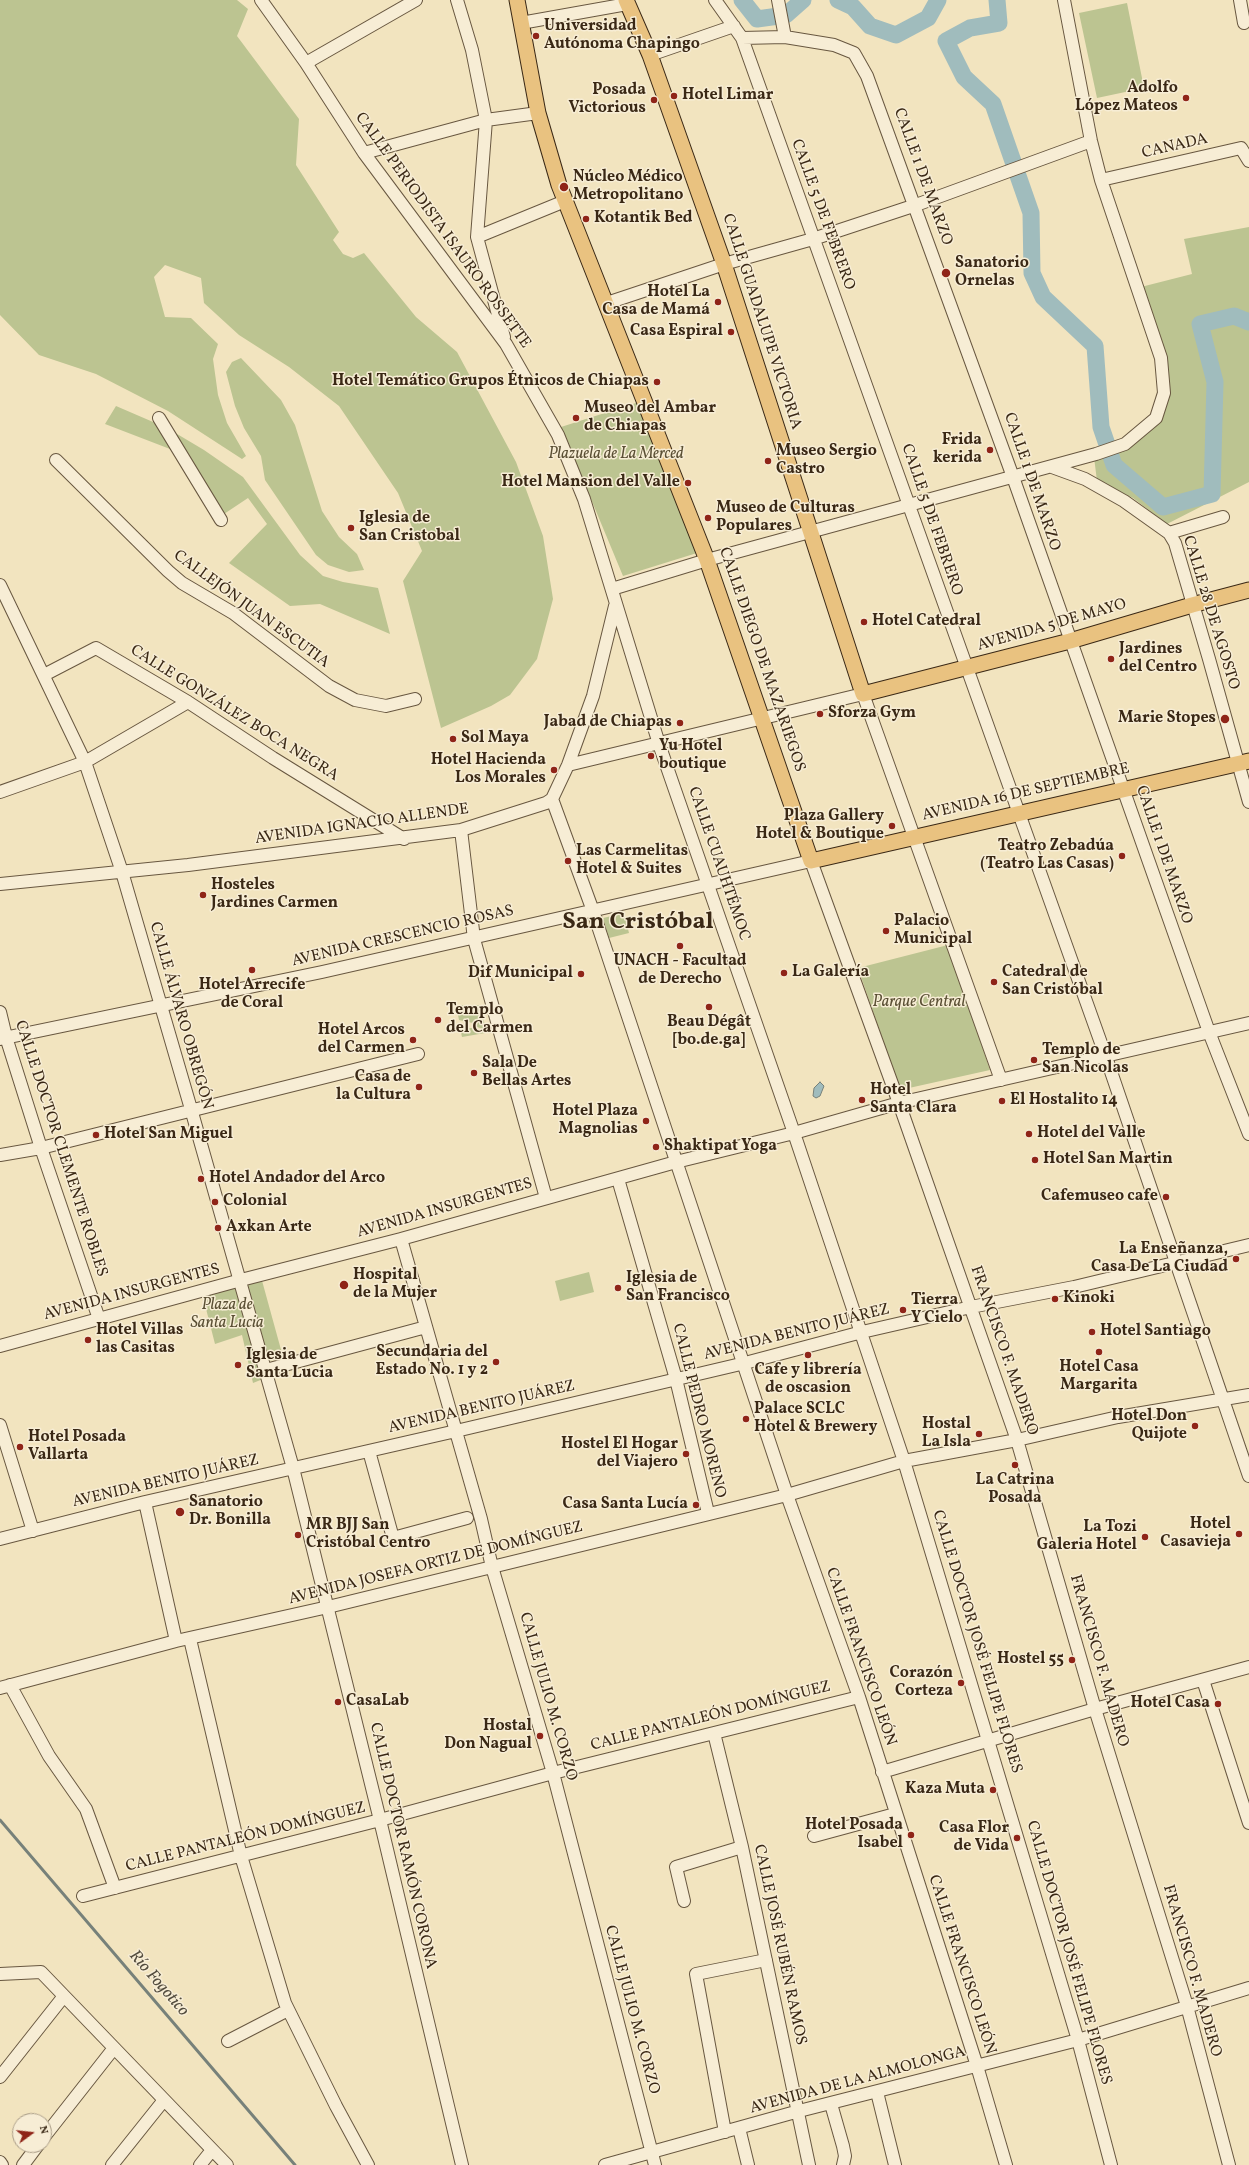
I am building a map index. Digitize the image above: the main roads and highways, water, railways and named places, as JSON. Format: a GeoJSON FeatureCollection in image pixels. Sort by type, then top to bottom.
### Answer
{"type":"FeatureCollection","features":[{"type":"Feature","properties":{"kind":"main road","name":"CALLE DIEGO DE MAZARIEGOS"},"geometry":{"type":"LineString","coordinates":[[517,0],[538,113],[565,201],[607,303],[707,560],[811,861]]}},
{"type":"Feature","properties":{"kind":"main road","name":"CALLE GUADALUPE VICTORIA"},"geometry":{"type":"LineString","coordinates":[[626,1],[650,55],[724,264],[863,694]]}},
{"type":"Feature","properties":{"kind":"main road","name":"AVENIDA 5 DE MAYO"},"geometry":{"type":"LineString","coordinates":[[863,694],[966,669],[1070,641],[1249,590]]}},
{"type":"Feature","properties":{"kind":"main road","name":"AVENIDA 16 DE SEPTIEMBRE"},"geometry":{"type":"LineString","coordinates":[[811,861],[1243,762]]}},
{"type":"Feature","properties":{"kind":"water"},"geometry":{"type":"Polygon","coordinates":[[[820,1082],[824,1086],[820,1096],[816,1098],[813,1096],[814,1088],[820,1082]]]}},
{"type":"Feature","properties":{"kind":"waterway"},"geometry":{"type":"LineString","coordinates":[[742,0],[757,19],[786,15],[803,0]]}},
{"type":"Feature","properties":{"kind":"waterway"},"geometry":{"type":"LineString","coordinates":[[838,0],[853,7],[870,26],[896,35],[928,18],[938,0]]}},
{"type":"Feature","properties":{"kind":"waterway"},"geometry":{"type":"LineString","coordinates":[[997,0],[999,23],[970,28],[946,41],[964,77],[993,104],[1031,213],[1032,273],[1043,297],[1095,346],[1101,427],[1114,465],[1163,507],[1212,494],[1215,382],[1200,324],[1234,316],[1249,322]]}},
{"type":"Feature","properties":{"kind":"waterway","name":"Río Fogotico"},"geometry":{"type":"LineString","coordinates":[[0,1820],[295,2165]]}},
{"type":"Feature","properties":{"kind":"place","name":"Universidad Autónoma Chapingo"},"geometry":{"type":"Point","coordinates":[536,36]}},
{"type":"Feature","properties":{"kind":"place","name":"Hotel Limar"},"geometry":{"type":"Point","coordinates":[674,96]}},
{"type":"Feature","properties":{"kind":"place","name":"Adolfo López Mateos"},"geometry":{"type":"Point","coordinates":[1186,98]}},
{"type":"Feature","properties":{"kind":"place","name":"Posada Victorious"},"geometry":{"type":"Point","coordinates":[654,100]}},
{"type":"Feature","properties":{"kind":"place","name":"Núcleo Médico Metropolitano"},"geometry":{"type":"Point","coordinates":[564,187]}},
{"type":"Feature","properties":{"kind":"place","name":"Kotantik Bed"},"geometry":{"type":"Point","coordinates":[586,219]}},
{"type":"Feature","properties":{"kind":"place","name":"Sanatorio Ornelas"},"geometry":{"type":"Point","coordinates":[946,273]}},
{"type":"Feature","properties":{"kind":"place","name":"Hotel La Casa de Mamá"},"geometry":{"type":"Point","coordinates":[718,302]}},
{"type":"Feature","properties":{"kind":"place","name":"Casa Espiral"},"geometry":{"type":"Point","coordinates":[731,332]}},
{"type":"Feature","properties":{"kind":"place","name":"Hotel Temático Grupos Étnicos de Chiapas"},"geometry":{"type":"Point","coordinates":[657,382]}},
{"type":"Feature","properties":{"kind":"place","name":"Museo del Ambar de Chiapas"},"geometry":{"type":"Point","coordinates":[576,418]}},
{"type":"Feature","properties":{"kind":"place","name":"Frida kerida"},"geometry":{"type":"Point","coordinates":[990,450]}},
{"type":"Feature","properties":{"kind":"place","name":"Museo Sergio Castro"},"geometry":{"type":"Point","coordinates":[768,461]}},
{"type":"Feature","properties":{"kind":"place","name":"Hotel Mansion del Valle"},"geometry":{"type":"Point","coordinates":[688,483]}},
{"type":"Feature","properties":{"kind":"place","name":"Museo de Culturas Populares"},"geometry":{"type":"Point","coordinates":[708,518]}},
{"type":"Feature","properties":{"kind":"place","name":"Iglesia de San Cristobal"},"geometry":{"type":"Point","coordinates":[351,528]}},
{"type":"Feature","properties":{"kind":"place","name":"Hotel Catedral"},"geometry":{"type":"Point","coordinates":[864,622]}},
{"type":"Feature","properties":{"kind":"place","name":"Jardines del Centro"},"geometry":{"type":"Point","coordinates":[1111,659]}},
{"type":"Feature","properties":{"kind":"place","name":"Sforza Gym"},"geometry":{"type":"Point","coordinates":[820,714]}},
{"type":"Feature","properties":{"kind":"place","name":"Marie Stopes"},"geometry":{"type":"Point","coordinates":[1225,719]}},
{"type":"Feature","properties":{"kind":"place","name":"Jabad de Chiapas"},"geometry":{"type":"Point","coordinates":[680,723]}},
{"type":"Feature","properties":{"kind":"place","name":"Sol Maya"},"geometry":{"type":"Point","coordinates":[453,739]}},
{"type":"Feature","properties":{"kind":"place","name":"Yu Hotel boutique"},"geometry":{"type":"Point","coordinates":[651,756]}},
{"type":"Feature","properties":{"kind":"place","name":"Hotel Hacienda Los Morales"},"geometry":{"type":"Point","coordinates":[554,770]}},
{"type":"Feature","properties":{"kind":"place","name":"Plaza Gallery Hotel & Boutique"},"geometry":{"type":"Point","coordinates":[892,826]}},
{"type":"Feature","properties":{"kind":"place","name":"Teatro Zebadúa (Teatro Las Casas)"},"geometry":{"type":"Point","coordinates":[1122,856]}},
{"type":"Feature","properties":{"kind":"place","name":"Las Carmelitas Hotel & Suites"},"geometry":{"type":"Point","coordinates":[568,861]}},
{"type":"Feature","properties":{"kind":"place","name":"Hosteles Jardines Carmen"},"geometry":{"type":"Point","coordinates":[203,895]}},
{"type":"Feature","properties":{"kind":"place","name":"Palacio Municipal"},"geometry":{"type":"Point","coordinates":[886,931]}},
{"type":"Feature","properties":{"kind":"place","name":"UNACH - Facultad de Derecho"},"geometry":{"type":"Point","coordinates":[680,946]}},
{"type":"Feature","properties":{"kind":"place","name":"Hotel Arrecife de Coral"},"geometry":{"type":"Point","coordinates":[252,970]}},
{"type":"Feature","properties":{"kind":"place","name":"La Galería"},"geometry":{"type":"Point","coordinates":[784,973]}},
{"type":"Feature","properties":{"kind":"place","name":"Dif Municipal"},"geometry":{"type":"Point","coordinates":[581,974]}},
{"type":"Feature","properties":{"kind":"place","name":"Catedral de San Cristóbal"},"geometry":{"type":"Point","coordinates":[994,982]}},
{"type":"Feature","properties":{"kind":"place","name":"Beau Dégât [bo.de.ga]"},"geometry":{"type":"Point","coordinates":[709,1007]}},
{"type":"Feature","properties":{"kind":"place","name":"Templo del Carmen"},"geometry":{"type":"Point","coordinates":[438,1020]}},
{"type":"Feature","properties":{"kind":"place","name":"Hotel Arcos del Carmen"},"geometry":{"type":"Point","coordinates":[413,1040]}},
{"type":"Feature","properties":{"kind":"place","name":"Templo de San Nicolas"},"geometry":{"type":"Point","coordinates":[1034,1060]}},
{"type":"Feature","properties":{"kind":"place","name":"Sala De Bellas Artes"},"geometry":{"type":"Point","coordinates":[474,1073]}},
{"type":"Feature","properties":{"kind":"place","name":"Casa de la Cultura"},"geometry":{"type":"Point","coordinates":[419,1087]}},
{"type":"Feature","properties":{"kind":"place","name":"Hotel Santa Clara"},"geometry":{"type":"Point","coordinates":[862,1100]}},
{"type":"Feature","properties":{"kind":"place","name":"El Hostalito 14"},"geometry":{"type":"Point","coordinates":[1002,1101]}},
{"type":"Feature","properties":{"kind":"place","name":"Hotel Plaza Magnolias"},"geometry":{"type":"Point","coordinates":[646,1121]}},
{"type":"Feature","properties":{"kind":"place","name":"Hotel del Valle"},"geometry":{"type":"Point","coordinates":[1029,1134]}},
{"type":"Feature","properties":{"kind":"place","name":"Hotel San Miguel"},"geometry":{"type":"Point","coordinates":[96,1135]}},
{"type":"Feature","properties":{"kind":"place","name":"Shaktipat Yoga"},"geometry":{"type":"Point","coordinates":[656,1147]}},
{"type":"Feature","properties":{"kind":"place","name":"Hotel San Martin"},"geometry":{"type":"Point","coordinates":[1035,1160]}},
{"type":"Feature","properties":{"kind":"place","name":"Hotel Andador del Arco"},"geometry":{"type":"Point","coordinates":[201,1179]}},
{"type":"Feature","properties":{"kind":"place","name":"Cafemuseo cafe"},"geometry":{"type":"Point","coordinates":[1166,1197]}},
{"type":"Feature","properties":{"kind":"place","name":"Colonial"},"geometry":{"type":"Point","coordinates":[215,1202]}},
{"type":"Feature","properties":{"kind":"place","name":"Axkan Arte"},"geometry":{"type":"Point","coordinates":[218,1228]}},
{"type":"Feature","properties":{"kind":"place","name":"La Enseñanza, Casa De La Ciudad"},"geometry":{"type":"Point","coordinates":[1236,1259]}},
{"type":"Feature","properties":{"kind":"place","name":"Hospital de la Mujer"},"geometry":{"type":"Point","coordinates":[344,1285]}},
{"type":"Feature","properties":{"kind":"place","name":"Iglesia de San Francisco"},"geometry":{"type":"Point","coordinates":[618,1288]}},
{"type":"Feature","properties":{"kind":"place","name":"Kinoki"},"geometry":{"type":"Point","coordinates":[1055,1299]}},
{"type":"Feature","properties":{"kind":"place","name":"Tierra Y Cielo"},"geometry":{"type":"Point","coordinates":[903,1310]}},
{"type":"Feature","properties":{"kind":"place","name":"Hotel Santiago"},"geometry":{"type":"Point","coordinates":[1092,1332]}},
{"type":"Feature","properties":{"kind":"place","name":"Hotel Villas las Casitas"},"geometry":{"type":"Point","coordinates":[88,1340]}},
{"type":"Feature","properties":{"kind":"place","name":"Hotel Casa Margarita"},"geometry":{"type":"Point","coordinates":[1099,1352]}},
{"type":"Feature","properties":{"kind":"place","name":"Cafe y librería de oscasion"},"geometry":{"type":"Point","coordinates":[808,1355]}},
{"type":"Feature","properties":{"kind":"place","name":"Secundaria del Estado No. 1 y 2"},"geometry":{"type":"Point","coordinates":[496,1362]}},
{"type":"Feature","properties":{"kind":"place","name":"Iglesia de Santa Lucia"},"geometry":{"type":"Point","coordinates":[238,1365]}},
{"type":"Feature","properties":{"kind":"place","name":"Palace SCLC Hotel & Brewery"},"geometry":{"type":"Point","coordinates":[746,1419]}},
{"type":"Feature","properties":{"kind":"place","name":"Hotel Don Quijote"},"geometry":{"type":"Point","coordinates":[1195,1426]}},
{"type":"Feature","properties":{"kind":"place","name":"Hostal La Isla"},"geometry":{"type":"Point","coordinates":[979,1434]}},
{"type":"Feature","properties":{"kind":"place","name":"Hotel Posada Vallarta"},"geometry":{"type":"Point","coordinates":[20,1447]}},
{"type":"Feature","properties":{"kind":"place","name":"Hostel El Hogar del Viajero"},"geometry":{"type":"Point","coordinates":[686,1454]}},
{"type":"Feature","properties":{"kind":"place","name":"La Catrina Posada"},"geometry":{"type":"Point","coordinates":[1015,1465]}},
{"type":"Feature","properties":{"kind":"place","name":"Casa Santa Lucía"},"geometry":{"type":"Point","coordinates":[696,1505]}},
{"type":"Feature","properties":{"kind":"place","name":"Sanatorio Dr. Bonilla"},"geometry":{"type":"Point","coordinates":[180,1512]}},
{"type":"Feature","properties":{"kind":"place","name":"Hotel Casavieja"},"geometry":{"type":"Point","coordinates":[1239,1534]}},
{"type":"Feature","properties":{"kind":"place","name":"MR BJJ San Cristóbal Centro"},"geometry":{"type":"Point","coordinates":[298,1535]}},
{"type":"Feature","properties":{"kind":"place","name":"La Tozi Galeria Hotel"},"geometry":{"type":"Point","coordinates":[1145,1537]}},
{"type":"Feature","properties":{"kind":"place","name":"Hostel 55"},"geometry":{"type":"Point","coordinates":[1072,1660]}},
{"type":"Feature","properties":{"kind":"place","name":"Corazón Corteza"},"geometry":{"type":"Point","coordinates":[961,1683]}},
{"type":"Feature","properties":{"kind":"place","name":"CasaLab"},"geometry":{"type":"Point","coordinates":[338,1702]}},
{"type":"Feature","properties":{"kind":"place","name":"Hotel Casa"},"geometry":{"type":"Point","coordinates":[1218,1704]}},
{"type":"Feature","properties":{"kind":"place","name":"Hostal Don Nagual"},"geometry":{"type":"Point","coordinates":[540,1736]}},
{"type":"Feature","properties":{"kind":"place","name":"Kaza Muta"},"geometry":{"type":"Point","coordinates":[993,1790]}},
{"type":"Feature","properties":{"kind":"place","name":"Hotel Posada Isabel"},"geometry":{"type":"Point","coordinates":[911,1835]}},
{"type":"Feature","properties":{"kind":"place","name":"Casa Flor de Vida"},"geometry":{"type":"Point","coordinates":[1017,1838]}},
{"type":"Feature","properties":{"kind":"district","name":"San Cristóbal"},"geometry":{"type":"Point","coordinates":[638,924]}},
{"type":"Feature","properties":{"kind":"park label","name":"Plazuela de La Merced"},"geometry":{"type":"Point","coordinates":[616,455]}},
{"type":"Feature","properties":{"kind":"park label","name":"Parque Central"},"geometry":{"type":"Point","coordinates":[919,1003]}},
{"type":"Feature","properties":{"kind":"park label","name":"Plaza de Santa Lucia"},"geometry":{"type":"Point","coordinates":[227,1315]}}]}
